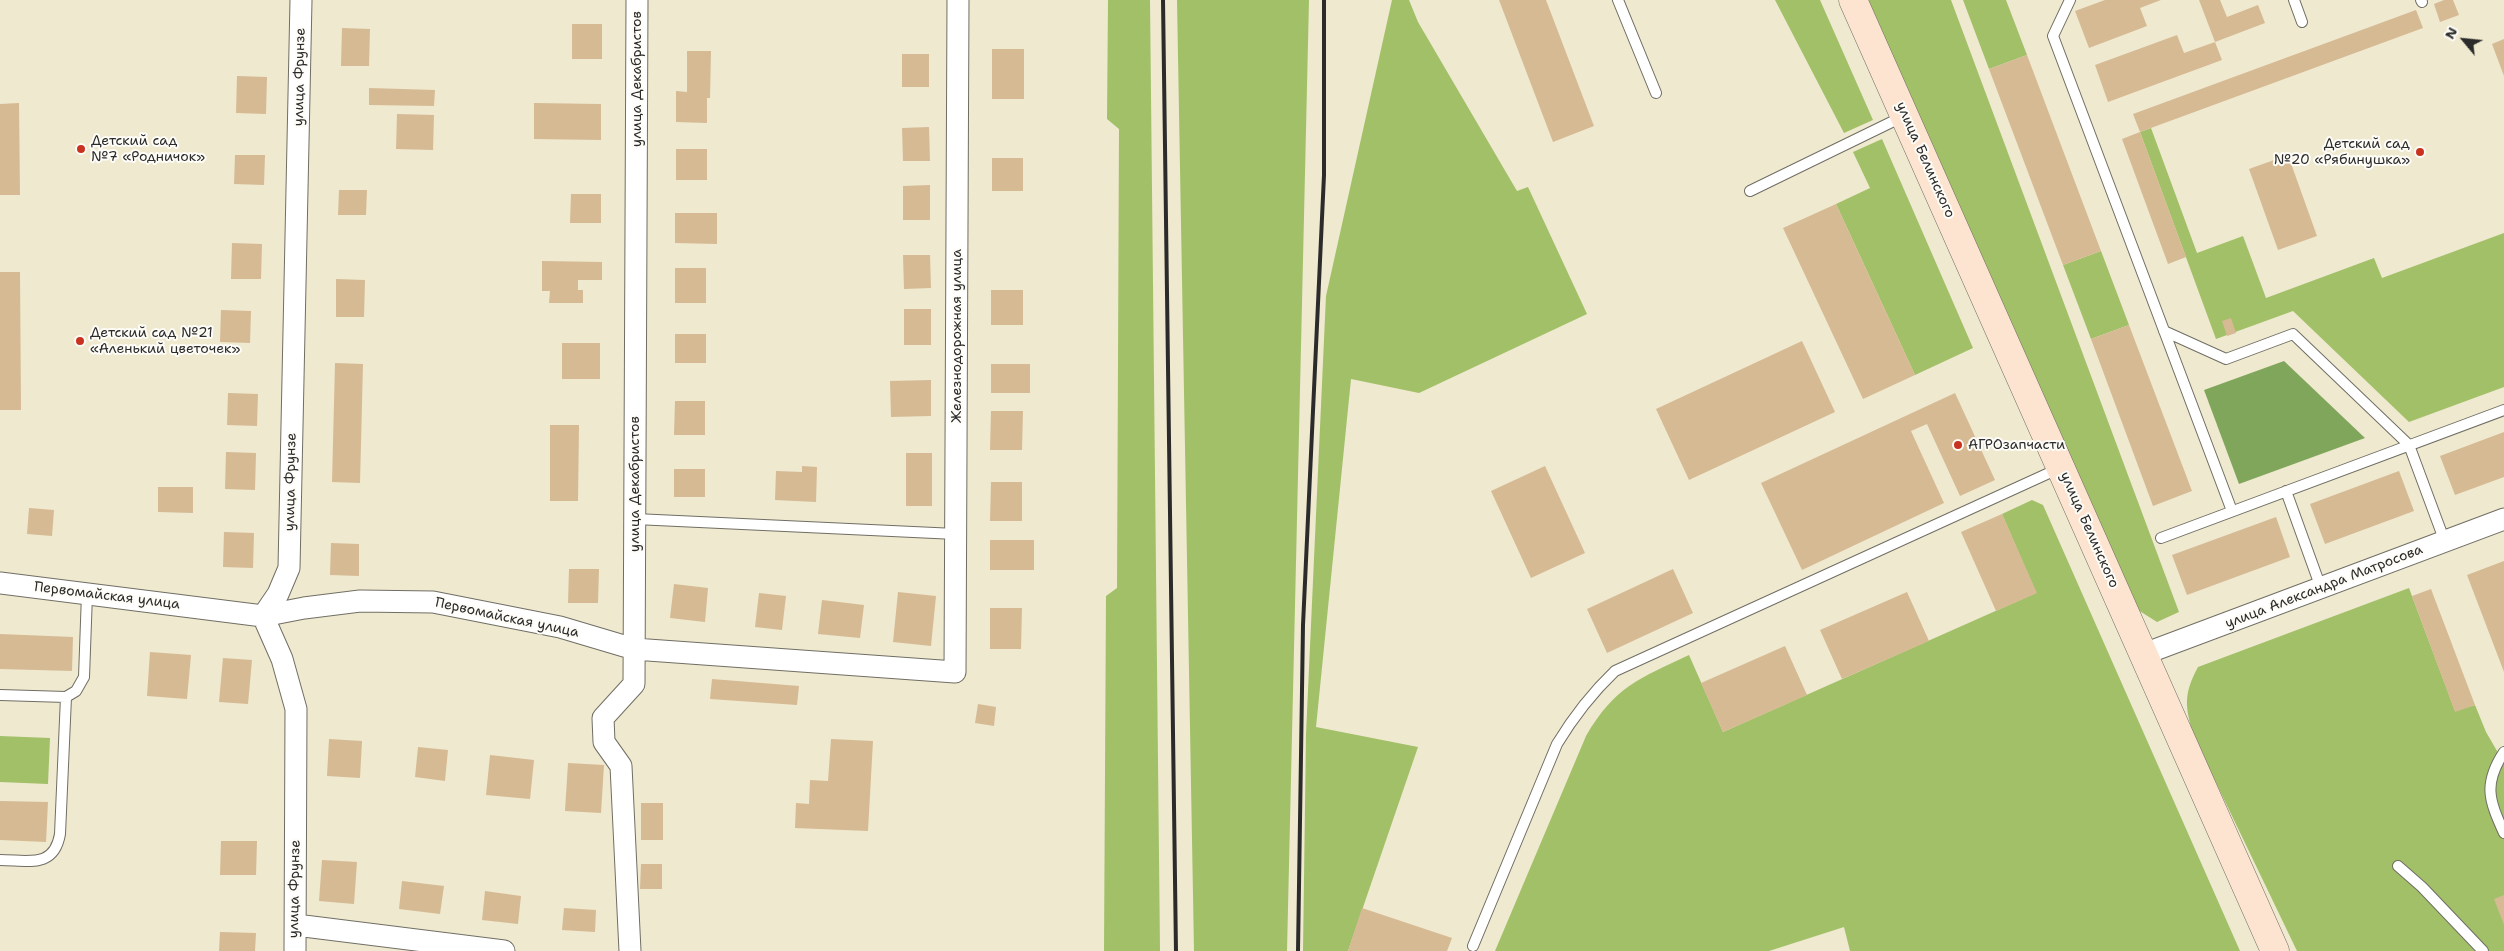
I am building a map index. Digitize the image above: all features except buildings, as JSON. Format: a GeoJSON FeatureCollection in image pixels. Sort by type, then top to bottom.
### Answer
{"type":"FeatureCollection","features":[{"type":"Feature","properties":{"kind":"street","name":"улица Фрунзе"},"geometry":{"type":"LineString","coordinates":[[294,951],[296,925],[296,709],[282,659],[263,616],[278,594],[290,568],[302,0]]}},
{"type":"Feature","properties":{"kind":"street","name":"улица Декабристов"},"geometry":{"type":"LineString","coordinates":[[630,951],[620,766],[604,742],[603,718],[634,684],[638,0]]}},
{"type":"Feature","properties":{"kind":"street","name":"Железнодорожная улица"},"geometry":{"type":"LineString","coordinates":[[955,672],[958,0]]}},
{"type":"Feature","properties":{"kind":"street","name":"улица Белинского"},"geometry":{"type":"LineString","coordinates":[[1854,0],[2276,951]]}},
{"type":"Feature","properties":{"kind":"street","name":"улица Александра Матросова"},"geometry":{"type":"LineString","coordinates":[[2144,654],[2504,519]]}},
{"type":"Feature","properties":{"kind":"street","name":"Первомайская улица"},"geometry":{"type":"LineString","coordinates":[[0,583],[263,616],[304,608],[360,601],[433,602],[560,627],[634,649],[955,672]]}},
{"type":"Feature","properties":{"kind":"street"},"geometry":{"type":"LineString","coordinates":[[296,925],[504,951]]}},
{"type":"Feature","properties":{"kind":"lane"},"geometry":{"type":"LineString","coordinates":[[1618,0],[1656,92]]}},
{"type":"Feature","properties":{"kind":"lane"},"geometry":{"type":"LineString","coordinates":[[2070,0],[2053,36],[2232,511]]}},
{"type":"Feature","properties":{"kind":"lane"},"geometry":{"type":"LineString","coordinates":[[2294,0],[2302,22]]}},
{"type":"Feature","properties":{"kind":"lane"},"geometry":{"type":"LineString","coordinates":[[1750,191],[1905,116]]}},
{"type":"Feature","properties":{"kind":"lane"},"geometry":{"type":"LineString","coordinates":[[2164,331],[2226,358],[2293,334],[2409,445],[2445,542]]}},
{"type":"Feature","properties":{"kind":"lane"},"geometry":{"type":"LineString","coordinates":[[2161,538],[2504,410]]}},
{"type":"Feature","properties":{"kind":"lane"},"geometry":{"type":"LineString","coordinates":[[1473,946],[1557,744],[1573,717],[1615,671],[2061,468]]}},
{"type":"Feature","properties":{"kind":"lane"},"geometry":{"type":"LineString","coordinates":[[2286,491],[2322,588]]}},
{"type":"Feature","properties":{"kind":"lane"},"geometry":{"type":"LineString","coordinates":[[635,519],[956,534]]}},
{"type":"Feature","properties":{"kind":"lane"},"geometry":{"type":"LineString","coordinates":[[0,695],[66,697],[76,691],[84,677],[86,594]]}},
{"type":"Feature","properties":{"kind":"lane"},"geometry":{"type":"LineString","coordinates":[[0,860],[49,858],[58,849],[66,697]]}},
{"type":"Feature","properties":{"kind":"lane"},"geometry":{"type":"LineString","coordinates":[[2504,752],[2493,770],[2489,790],[2504,833]]}},
{"type":"Feature","properties":{"kind":"lane"},"geometry":{"type":"LineString","coordinates":[[2398,866],[2483,951]]}},
{"type":"Feature","properties":{"kind":"green space"},"geometry":{"type":"Polygon","coordinates":[[[1108,0],[1150,0],[1160,951],[1104,951],[1106,596],[1117,588],[1119,129],[1107,119],[1108,0]]]}},
{"type":"Feature","properties":{"kind":"green space"},"geometry":{"type":"Polygon","coordinates":[[[1177,0],[1309,0],[1287,951],[1194,951],[1177,0]]]}},
{"type":"Feature","properties":{"kind":"green space"},"geometry":{"type":"Polygon","coordinates":[[[1392,0],[1409,0],[1418,22],[1517,191],[1528,187],[1587,314],[1419,393],[1351,379],[1316,727],[1418,747],[1348,951],[1303,951],[1306,734],[1326,296],[1392,0]]]}},
{"type":"Feature","properties":{"kind":"green space"},"geometry":{"type":"Polygon","coordinates":[[[1775,0],[1820,0],[1873,120],[1844,133],[1775,0]]]}},
{"type":"Feature","properties":{"kind":"green space"},"geometry":{"type":"Polygon","coordinates":[[[1867,0],[1951,0],[2179,612],[2157,622],[2138,610],[1867,0]]]}},
{"type":"Feature","properties":{"kind":"green space"},"geometry":{"type":"Polygon","coordinates":[[[1963,0],[2006,0],[2027,55],[1989,69],[1963,0]]]}},
{"type":"Feature","properties":{"kind":"green space"},"geometry":{"type":"Polygon","coordinates":[[[2151,128],[2197,253],[2243,236],[2266,298],[2374,258],[2382,278],[2504,233],[2504,387],[2409,422],[2293,311],[2216,339],[2140,132],[2151,128]]]}},
{"type":"Feature","properties":{"kind":"green space"},"geometry":{"type":"Polygon","coordinates":[[[1882,139],[1973,348],[1915,375],[1836,204],[1870,188],[1853,152],[1882,139]]]}},
{"type":"Feature","properties":{"kind":"green space"},"geometry":{"type":"Polygon","coordinates":[[[2101,251],[2129,325],[2091,339],[2063,265],[2101,251]]]}},
{"type":"Feature","properties":{"kind":"green space"},"geometry":{"type":"Polygon","coordinates":[[[2284,361],[2365,438],[2239,484],[2204,390],[2284,361]]]}},
{"type":"Feature","properties":{"kind":"green space"},"geometry":{"type":"Polygon","coordinates":[[[2032,500],[2043,505],[2240,951],[1850,951],[1844,927],[1769,951],[1495,951],[1586,736],[1607,706],[1618,695],[1642,678],[1689,655],[1723,732],[2036,593],[2002,514],[2032,500]]]}},
{"type":"Feature","properties":{"kind":"green space"},"geometry":{"type":"Polygon","coordinates":[[[2409,588],[2455,711],[2475,705],[2486,732],[2504,763],[2504,951],[2297,951],[2194,737],[2187,709],[2190,686],[2198,667],[2409,588]]]}},
{"type":"Feature","properties":{"kind":"green space"},"geometry":{"type":"Polygon","coordinates":[[[0,736],[50,738],[48,784],[0,782],[0,736]]]}},
{"type":"Feature","properties":{"kind":"railway"},"geometry":{"type":"LineString","coordinates":[[1163,0],[1176,951]]}},
{"type":"Feature","properties":{"kind":"railway"},"geometry":{"type":"LineString","coordinates":[[1298,951],[1303,625],[1324,175],[1324,0]]}},
{"type":"Feature","properties":{"kind":"place","name":"Детский сад №7 «Родничок»"},"geometry":{"type":"Point","coordinates":[81,149]}},
{"type":"Feature","properties":{"kind":"place","name":"Детский сад №20 «Рябинушка»"},"geometry":{"type":"Point","coordinates":[2420,152]}},
{"type":"Feature","properties":{"kind":"place","name":"Детский сад №21 «Аленький цветочек»"},"geometry":{"type":"Point","coordinates":[80,341]}},
{"type":"Feature","properties":{"kind":"place","name":"АГРОзапчасти"},"geometry":{"type":"Point","coordinates":[1958,445]}}]}
